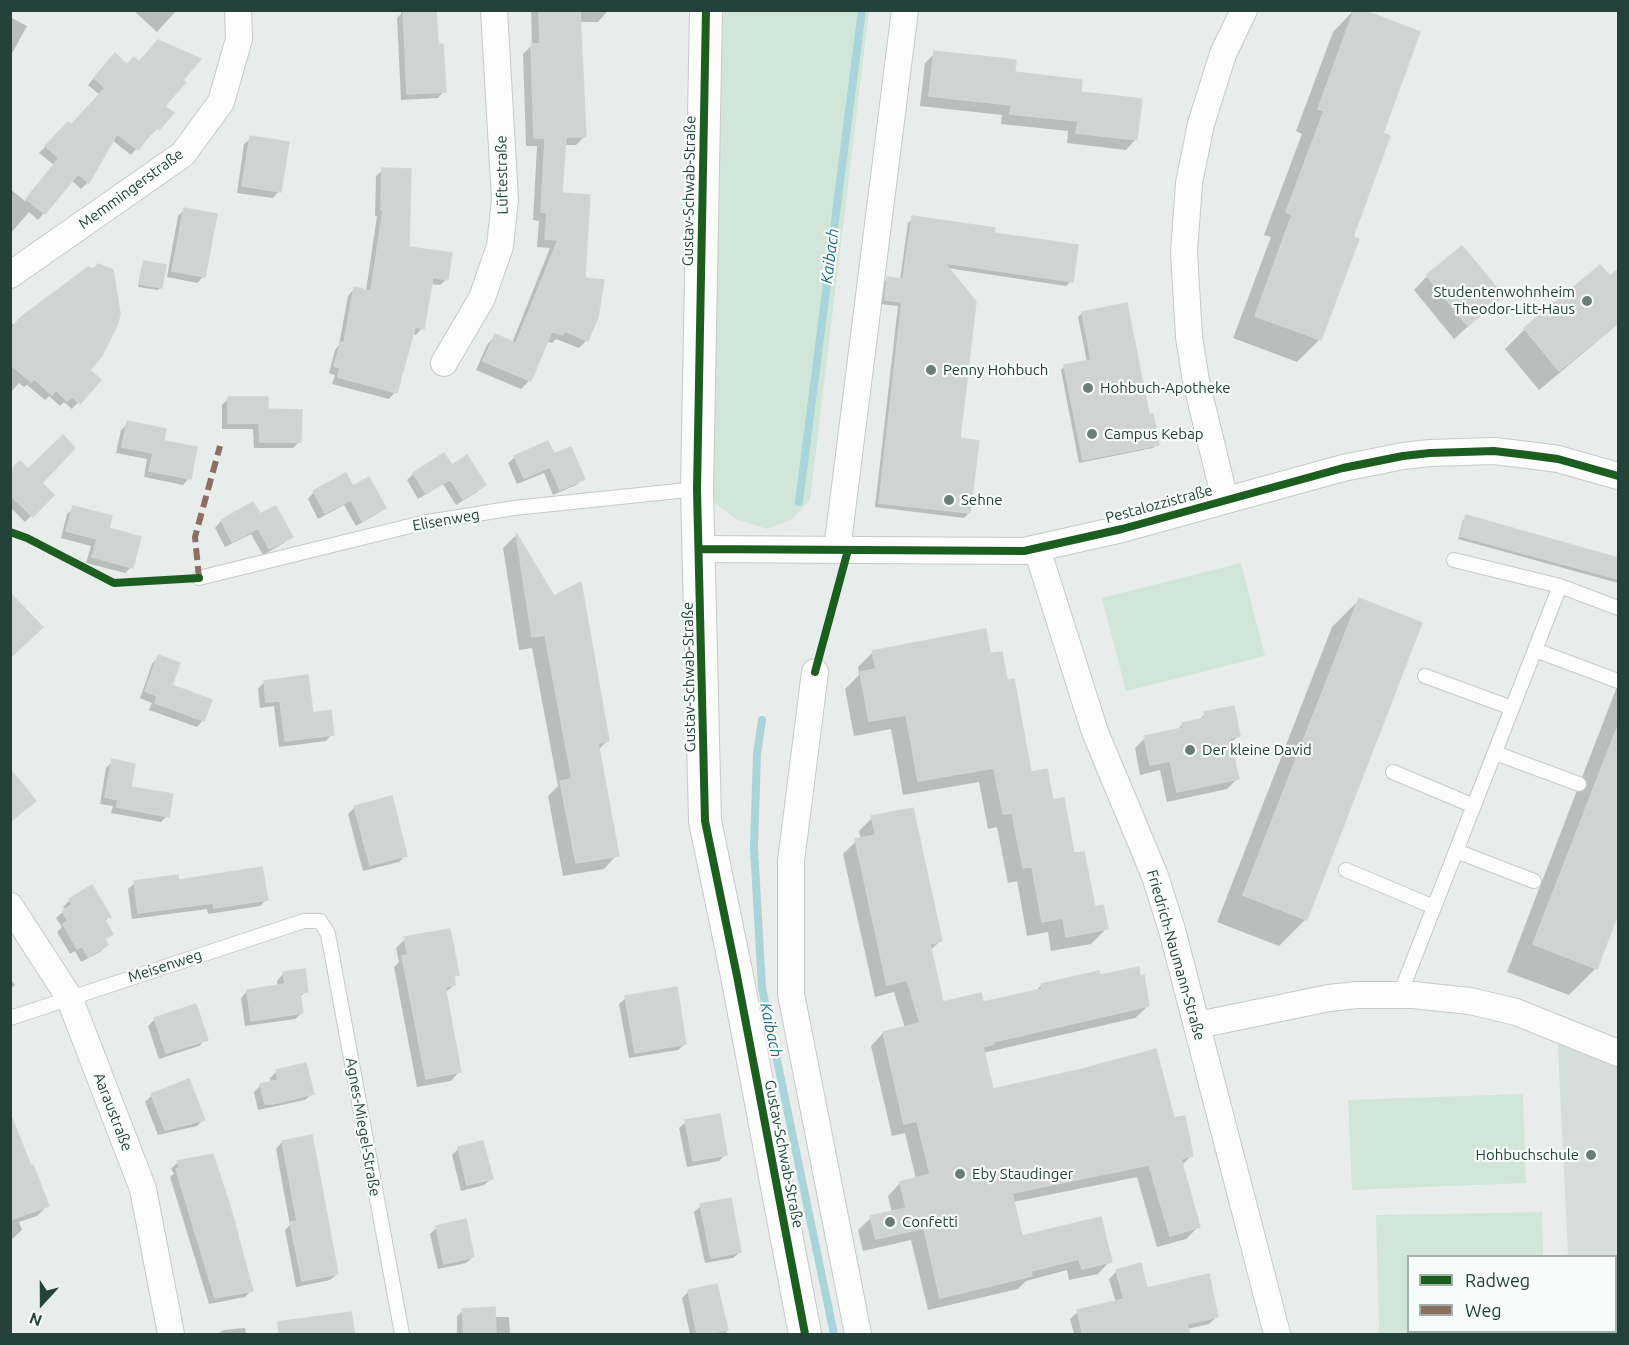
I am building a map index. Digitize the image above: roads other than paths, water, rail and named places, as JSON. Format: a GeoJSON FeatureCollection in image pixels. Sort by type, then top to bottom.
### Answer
{"type":"FeatureCollection","features":[{"type":"Feature","properties":{"kind":"street","name":"Memmingerstraße"},"geometry":{"type":"LineString","coordinates":[[10,275],[183,154],[221,102],[239,39],[238,10]]}},
{"type":"Feature","properties":{"kind":"street","name":"Lüftestraße"},"geometry":{"type":"LineString","coordinates":[[444,363],[482,298],[500,246],[505,200],[494,10]]}},
{"type":"Feature","properties":{"kind":"street","name":"Gustav-Schwab-Straße"},"geometry":{"type":"LineString","coordinates":[[706,10],[697,489],[705,820],[805,1335]]}},
{"type":"Feature","properties":{"kind":"street"},"geometry":{"type":"LineString","coordinates":[[837,550],[905,10]]}},
{"type":"Feature","properties":{"kind":"street"},"geometry":{"type":"LineString","coordinates":[[1225,500],[1196,381],[1191,348],[1184,252],[1189,183],[1200,124],[1223,54],[1244,10]]}},
{"type":"Feature","properties":{"kind":"street","name":"Pestalozzistraße"},"geometry":{"type":"LineString","coordinates":[[699,549],[985,552],[1036,549],[1122,529],[1302,478],[1403,456],[1459,451],[1494,451],[1558,459],[1618,476]]}},
{"type":"Feature","properties":{"kind":"street","name":"Friedrich-Naumann-Straße"},"geometry":{"type":"LineString","coordinates":[[1036,549],[1095,732],[1155,876],[1180,958],[1277,1335]]}},
{"type":"Feature","properties":{"kind":"street"},"geometry":{"type":"LineString","coordinates":[[815,672],[791,861],[791,994],[858,1335]]}},
{"type":"Feature","properties":{"kind":"street","name":"Aaraustraße"},"geometry":{"type":"LineString","coordinates":[[10,906],[69,997],[142,1189],[171,1335]]}},
{"type":"Feature","properties":{"kind":"street"},"geometry":{"type":"LineString","coordinates":[[1197,1025],[1329,998],[1400,994],[1440,997],[1500,1008],[1538,1020],[1618,1053]]}},
{"type":"Feature","properties":{"kind":"lane","name":"Elisenweg"},"geometry":{"type":"LineString","coordinates":[[199,578],[422,523],[514,508],[697,489]]}},
{"type":"Feature","properties":{"kind":"lane"},"geometry":{"type":"LineString","coordinates":[[1454,560],[1560,586],[1618,608]]}},
{"type":"Feature","properties":{"kind":"lane"},"geometry":{"type":"LineString","coordinates":[[1400,994],[1560,586]]}},
{"type":"Feature","properties":{"kind":"lane"},"geometry":{"type":"LineString","coordinates":[[1535,650],[1618,681]]}},
{"type":"Feature","properties":{"kind":"lane"},"geometry":{"type":"LineString","coordinates":[[1425,676],[1512,708]]}},
{"type":"Feature","properties":{"kind":"lane"},"geometry":{"type":"LineString","coordinates":[[1495,753],[1579,784]]}},
{"type":"Feature","properties":{"kind":"lane"},"geometry":{"type":"LineString","coordinates":[[1393,772],[1474,806]]}},
{"type":"Feature","properties":{"kind":"lane"},"geometry":{"type":"LineString","coordinates":[[1456,850],[1534,881]]}},
{"type":"Feature","properties":{"kind":"lane"},"geometry":{"type":"LineString","coordinates":[[1346,870],[1434,907]]}},
{"type":"Feature","properties":{"kind":"lane","name":"Meisenweg"},"geometry":{"type":"LineString","coordinates":[[10,1018],[304,921],[320,921]]}},
{"type":"Feature","properties":{"kind":"lane","name":"Agnes-Miegel-Straße"},"geometry":{"type":"LineString","coordinates":[[320,921],[328,934],[402,1335]]}},
{"type":"Feature","properties":{"kind":"waterway","name":"Kaibach"},"geometry":{"type":"LineString","coordinates":[[799,502],[862,10]]}},
{"type":"Feature","properties":{"kind":"waterway","name":"Kaibach"},"geometry":{"type":"LineString","coordinates":[[762,720],[757,754],[754,848],[762,988],[834,1334]]}},
{"type":"Feature","properties":{"kind":"place","name":"Studentenwohnheim Theodor-Litt-Haus"},"geometry":{"type":"Point","coordinates":[1587,301]}},
{"type":"Feature","properties":{"kind":"place","name":"Penny Hohbuch"},"geometry":{"type":"Point","coordinates":[931,370]}},
{"type":"Feature","properties":{"kind":"place","name":"Hohbuch-Apotheke"},"geometry":{"type":"Point","coordinates":[1088,388]}},
{"type":"Feature","properties":{"kind":"place","name":"Campus Kebap"},"geometry":{"type":"Point","coordinates":[1092,434]}},
{"type":"Feature","properties":{"kind":"place","name":"Sehne"},"geometry":{"type":"Point","coordinates":[949,500]}},
{"type":"Feature","properties":{"kind":"place","name":"Der kleine David"},"geometry":{"type":"Point","coordinates":[1190,750]}},
{"type":"Feature","properties":{"kind":"place","name":"Hohbuchschule"},"geometry":{"type":"Point","coordinates":[1591,1155]}},
{"type":"Feature","properties":{"kind":"place","name":"Eby Staudinger"},"geometry":{"type":"Point","coordinates":[960,1174]}},
{"type":"Feature","properties":{"kind":"place","name":"Confetti"},"geometry":{"type":"Point","coordinates":[890,1222]}}]}
